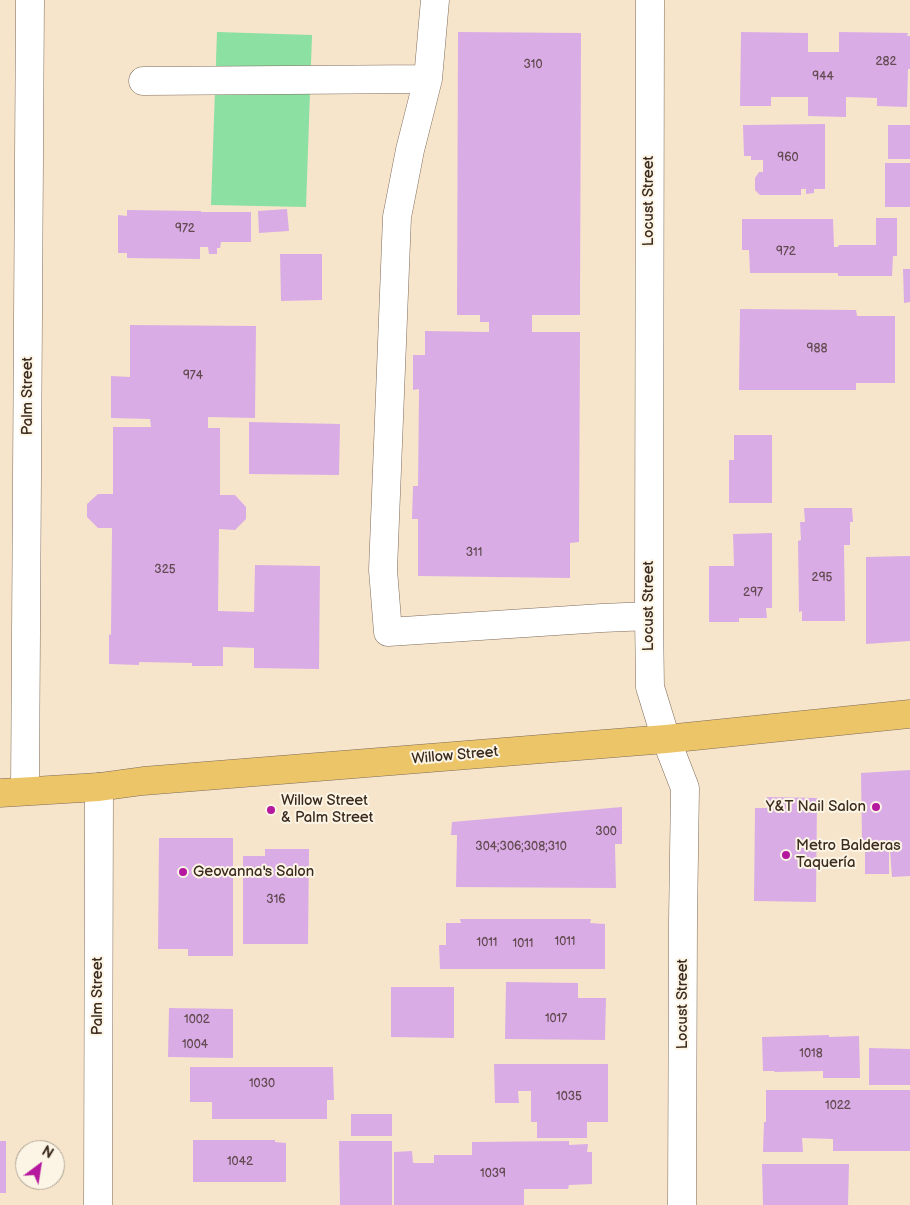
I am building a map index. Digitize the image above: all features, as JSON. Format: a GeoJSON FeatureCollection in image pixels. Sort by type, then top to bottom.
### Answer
{"type":"FeatureCollection","features":[{"type":"Feature","properties":{"kind":"main road","name":"Willow Street"},"geometry":{"type":"LineString","coordinates":[[13,792],[99,787],[143,781],[666,739],[910,714]]}},
{"type":"Feature","properties":{"kind":"street","name":"Palm Street"},"geometry":{"type":"LineString","coordinates":[[13,792],[30,0]]}},
{"type":"Feature","properties":{"kind":"street"},"geometry":{"type":"LineString","coordinates":[[435,0],[428,79],[410,150],[397,217],[383,570],[388,632],[649,616]]}},
{"type":"Feature","properties":{"kind":"street","name":"Locust Street"},"geometry":{"type":"LineString","coordinates":[[650,0],[650,687],[666,739],[685,788],[682,1205]]}},
{"type":"Feature","properties":{"kind":"street"},"geometry":{"type":"LineString","coordinates":[[144,81],[428,79]]}},
{"type":"Feature","properties":{"kind":"street","name":"Palm Street"},"geometry":{"type":"LineString","coordinates":[[98,1205],[99,787]]}},
{"type":"Feature","properties":{"kind":"green space"},"geometry":{"type":"Polygon","coordinates":[[[217,32],[312,35],[306,207],[211,205],[217,32]]]}},
{"type":"Feature","properties":{"kind":"building"},"geometry":{"type":"Polygon","coordinates":[[[458,32],[581,33],[580,315],[532,315],[532,332],[580,332],[579,542],[570,543],[570,578],[418,576],[418,519],[412,519],[413,486],[418,486],[419,389],[413,390],[413,355],[425,355],[425,331],[489,332],[489,322],[480,322],[480,315],[457,315],[458,32]]]}},
{"type":"Feature","properties":{"kind":"building"},"geometry":{"type":"Polygon","coordinates":[[[741,32],[808,33],[808,52],[839,52],[839,32],[908,33],[907,36],[910,36],[910,69],[908,69],[907,107],[877,106],[877,98],[846,97],[846,117],[808,116],[808,97],[771,97],[771,106],[740,106],[741,32]]]}},
{"type":"Feature","properties":{"kind":"building"},"geometry":{"type":"Polygon","coordinates":[[[825,124],[825,189],[814,189],[814,193],[806,194],[806,189],[801,189],[801,195],[760,195],[755,190],[755,178],[759,172],[763,172],[763,160],[751,160],[751,156],[744,156],[743,125],[825,124]]]}},
{"type":"Feature","properties":{"kind":"building"},"geometry":{"type":"Polygon","coordinates":[[[888,125],[910,125],[910,159],[888,159],[888,125]]]}},
{"type":"Feature","properties":{"kind":"building"},"geometry":{"type":"Polygon","coordinates":[[[885,163],[910,163],[910,207],[885,207],[885,163]]]}},
{"type":"Feature","properties":{"kind":"building"},"geometry":{"type":"Polygon","coordinates":[[[287,209],[289,231],[259,233],[258,211],[287,209]]]}},
{"type":"Feature","properties":{"kind":"building"},"geometry":{"type":"Polygon","coordinates":[[[127,210],[251,212],[251,242],[221,242],[220,248],[217,248],[217,254],[209,254],[208,247],[200,247],[200,259],[127,258],[127,253],[118,253],[118,215],[127,216],[127,210]]]}},
{"type":"Feature","properties":{"kind":"building"},"geometry":{"type":"Polygon","coordinates":[[[876,218],[897,218],[897,256],[893,256],[892,276],[838,276],[838,273],[750,273],[749,250],[742,250],[742,219],[833,219],[834,247],[838,247],[839,245],[876,245],[876,218]]]}},
{"type":"Feature","properties":{"kind":"building"},"geometry":{"type":"Polygon","coordinates":[[[280,254],[322,254],[322,300],[281,301],[280,254]]]}},
{"type":"Feature","properties":{"kind":"building"},"geometry":{"type":"Polygon","coordinates":[[[903,269],[910,269],[910,302],[904,303],[903,269]]]}},
{"type":"Feature","properties":{"kind":"building"},"geometry":{"type":"Polygon","coordinates":[[[740,309],[856,310],[857,316],[895,316],[895,383],[856,383],[856,390],[739,390],[740,309]]]}},
{"type":"Feature","properties":{"kind":"building"},"geometry":{"type":"Polygon","coordinates":[[[130,325],[256,326],[255,418],[208,417],[208,428],[220,428],[220,495],[235,495],[246,507],[246,519],[235,530],[219,529],[218,611],[254,612],[255,565],[320,566],[319,669],[254,668],[254,648],[223,647],[223,666],[192,666],[192,663],[139,662],[139,665],[109,664],[112,528],[98,528],[87,517],[87,504],[98,494],[113,494],[113,427],[151,427],[150,419],[111,418],[111,376],[130,377],[130,325]]]}},
{"type":"Feature","properties":{"kind":"building"},"geometry":{"type":"Polygon","coordinates":[[[249,422],[340,424],[339,475],[249,474],[249,422]]]}},
{"type":"Feature","properties":{"kind":"building"},"geometry":{"type":"Polygon","coordinates":[[[734,435],[772,435],[772,503],[729,503],[729,460],[734,460],[734,435]]]}},
{"type":"Feature","properties":{"kind":"building"},"geometry":{"type":"Polygon","coordinates":[[[804,508],[852,508],[853,522],[850,522],[850,545],[844,545],[845,621],[802,621],[802,611],[799,612],[798,541],[801,540],[800,522],[805,522],[804,508]]]}},
{"type":"Feature","properties":{"kind":"building"},"geometry":{"type":"Polygon","coordinates":[[[772,533],[772,608],[766,608],[767,618],[739,618],[739,622],[709,622],[709,566],[734,566],[733,534],[772,533]]]}},
{"type":"Feature","properties":{"kind":"building"},"geometry":{"type":"Polygon","coordinates":[[[910,556],[910,641],[866,644],[866,557],[910,556]]]}},
{"type":"Feature","properties":{"kind":"building"},"geometry":{"type":"Polygon","coordinates":[[[910,770],[910,876],[892,877],[890,850],[889,874],[865,874],[865,840],[862,840],[861,773],[910,770]]]}},
{"type":"Feature","properties":{"kind":"building","name":"Metro Balderas Taquería"},"geometry":{"type":"Polygon","coordinates":[[[767,797],[817,798],[816,902],[754,901],[755,808],[767,808],[767,797]]]}},
{"type":"Feature","properties":{"kind":"building"},"geometry":{"type":"Polygon","coordinates":[[[622,807],[622,844],[615,844],[616,888],[456,887],[457,835],[451,835],[452,822],[622,807]]]}},
{"type":"Feature","properties":{"kind":"building"},"geometry":{"type":"Polygon","coordinates":[[[159,838],[233,838],[233,956],[188,956],[188,949],[158,949],[159,838]]]}},
{"type":"Feature","properties":{"kind":"building"},"geometry":{"type":"Polygon","coordinates":[[[265,849],[309,849],[308,944],[243,944],[243,856],[265,856],[265,849]]]}},
{"type":"Feature","properties":{"kind":"building"},"geometry":{"type":"Polygon","coordinates":[[[460,919],[591,919],[590,923],[605,924],[605,969],[440,969],[439,945],[446,945],[446,923],[461,923],[460,919]]]}},
{"type":"Feature","properties":{"kind":"building"},"geometry":{"type":"Polygon","coordinates":[[[506,982],[578,983],[578,998],[606,998],[605,1040],[505,1039],[506,982]]]}},
{"type":"Feature","properties":{"kind":"building"},"geometry":{"type":"Polygon","coordinates":[[[391,987],[454,987],[454,1038],[391,1037],[391,987]]]}},
{"type":"Feature","properties":{"kind":"building"},"geometry":{"type":"Polygon","coordinates":[[[169,1008],[233,1009],[233,1058],[168,1057],[169,1008]]]}},
{"type":"Feature","properties":{"kind":"building"},"geometry":{"type":"Polygon","coordinates":[[[829,1035],[829,1037],[859,1036],[860,1078],[823,1078],[823,1071],[763,1071],[762,1037],[829,1035]]]}},
{"type":"Feature","properties":{"kind":"building"},"geometry":{"type":"Polygon","coordinates":[[[869,1048],[910,1049],[910,1085],[869,1085],[869,1048]]]}},
{"type":"Feature","properties":{"kind":"building"},"geometry":{"type":"Polygon","coordinates":[[[494,1064],[608,1064],[608,1122],[587,1122],[587,1138],[537,1138],[537,1122],[531,1122],[531,1091],[518,1091],[519,1103],[495,1103],[494,1064]]]}},
{"type":"Feature","properties":{"kind":"building"},"geometry":{"type":"Polygon","coordinates":[[[190,1067],[333,1067],[334,1100],[327,1100],[327,1119],[212,1119],[212,1102],[190,1102],[190,1067]]]}},
{"type":"Feature","properties":{"kind":"building"},"geometry":{"type":"Polygon","coordinates":[[[766,1090],[910,1090],[910,1151],[833,1151],[833,1139],[802,1138],[803,1152],[763,1152],[764,1122],[766,1122],[766,1090]]]}},
{"type":"Feature","properties":{"kind":"building"},"geometry":{"type":"Polygon","coordinates":[[[351,1114],[392,1114],[392,1136],[351,1136],[351,1114]]]}},
{"type":"Feature","properties":{"kind":"building"},"geometry":{"type":"Polygon","coordinates":[[[193,1140],[275,1140],[275,1142],[286,1143],[286,1182],[193,1182],[193,1140]]]}},
{"type":"Feature","properties":{"kind":"building"},"geometry":{"type":"Polygon","coordinates":[[[0,1141],[6,1141],[6,1193],[0,1193],[0,1141]]]}},
{"type":"Feature","properties":{"kind":"building"},"geometry":{"type":"Polygon","coordinates":[[[339,1141],[392,1141],[392,1205],[340,1205],[339,1141]]]}},
{"type":"Feature","properties":{"kind":"building"},"geometry":{"type":"Polygon","coordinates":[[[569,1141],[569,1145],[588,1144],[587,1152],[592,1152],[592,1184],[569,1185],[568,1189],[524,1189],[524,1205],[394,1205],[394,1152],[412,1151],[413,1163],[434,1163],[434,1155],[472,1155],[472,1142],[569,1141]]]}},
{"type":"Feature","properties":{"kind":"building"},"geometry":{"type":"Polygon","coordinates":[[[762,1164],[849,1164],[848,1205],[763,1205],[762,1164]]]}},
{"type":"Feature","properties":{"kind":"place","name":"Y&T Nail Salon"},"geometry":{"type":"Point","coordinates":[876,807]}},
{"type":"Feature","properties":{"kind":"place","name":"Willow Street & Palm Street"},"geometry":{"type":"Point","coordinates":[271,810]}},
{"type":"Feature","properties":{"kind":"place","name":"Metro Balderas Taquería"},"geometry":{"type":"Point","coordinates":[786,855]}},
{"type":"Feature","properties":{"kind":"place","name":"Geovanna's Salon"},"geometry":{"type":"Point","coordinates":[183,872]}}]}
